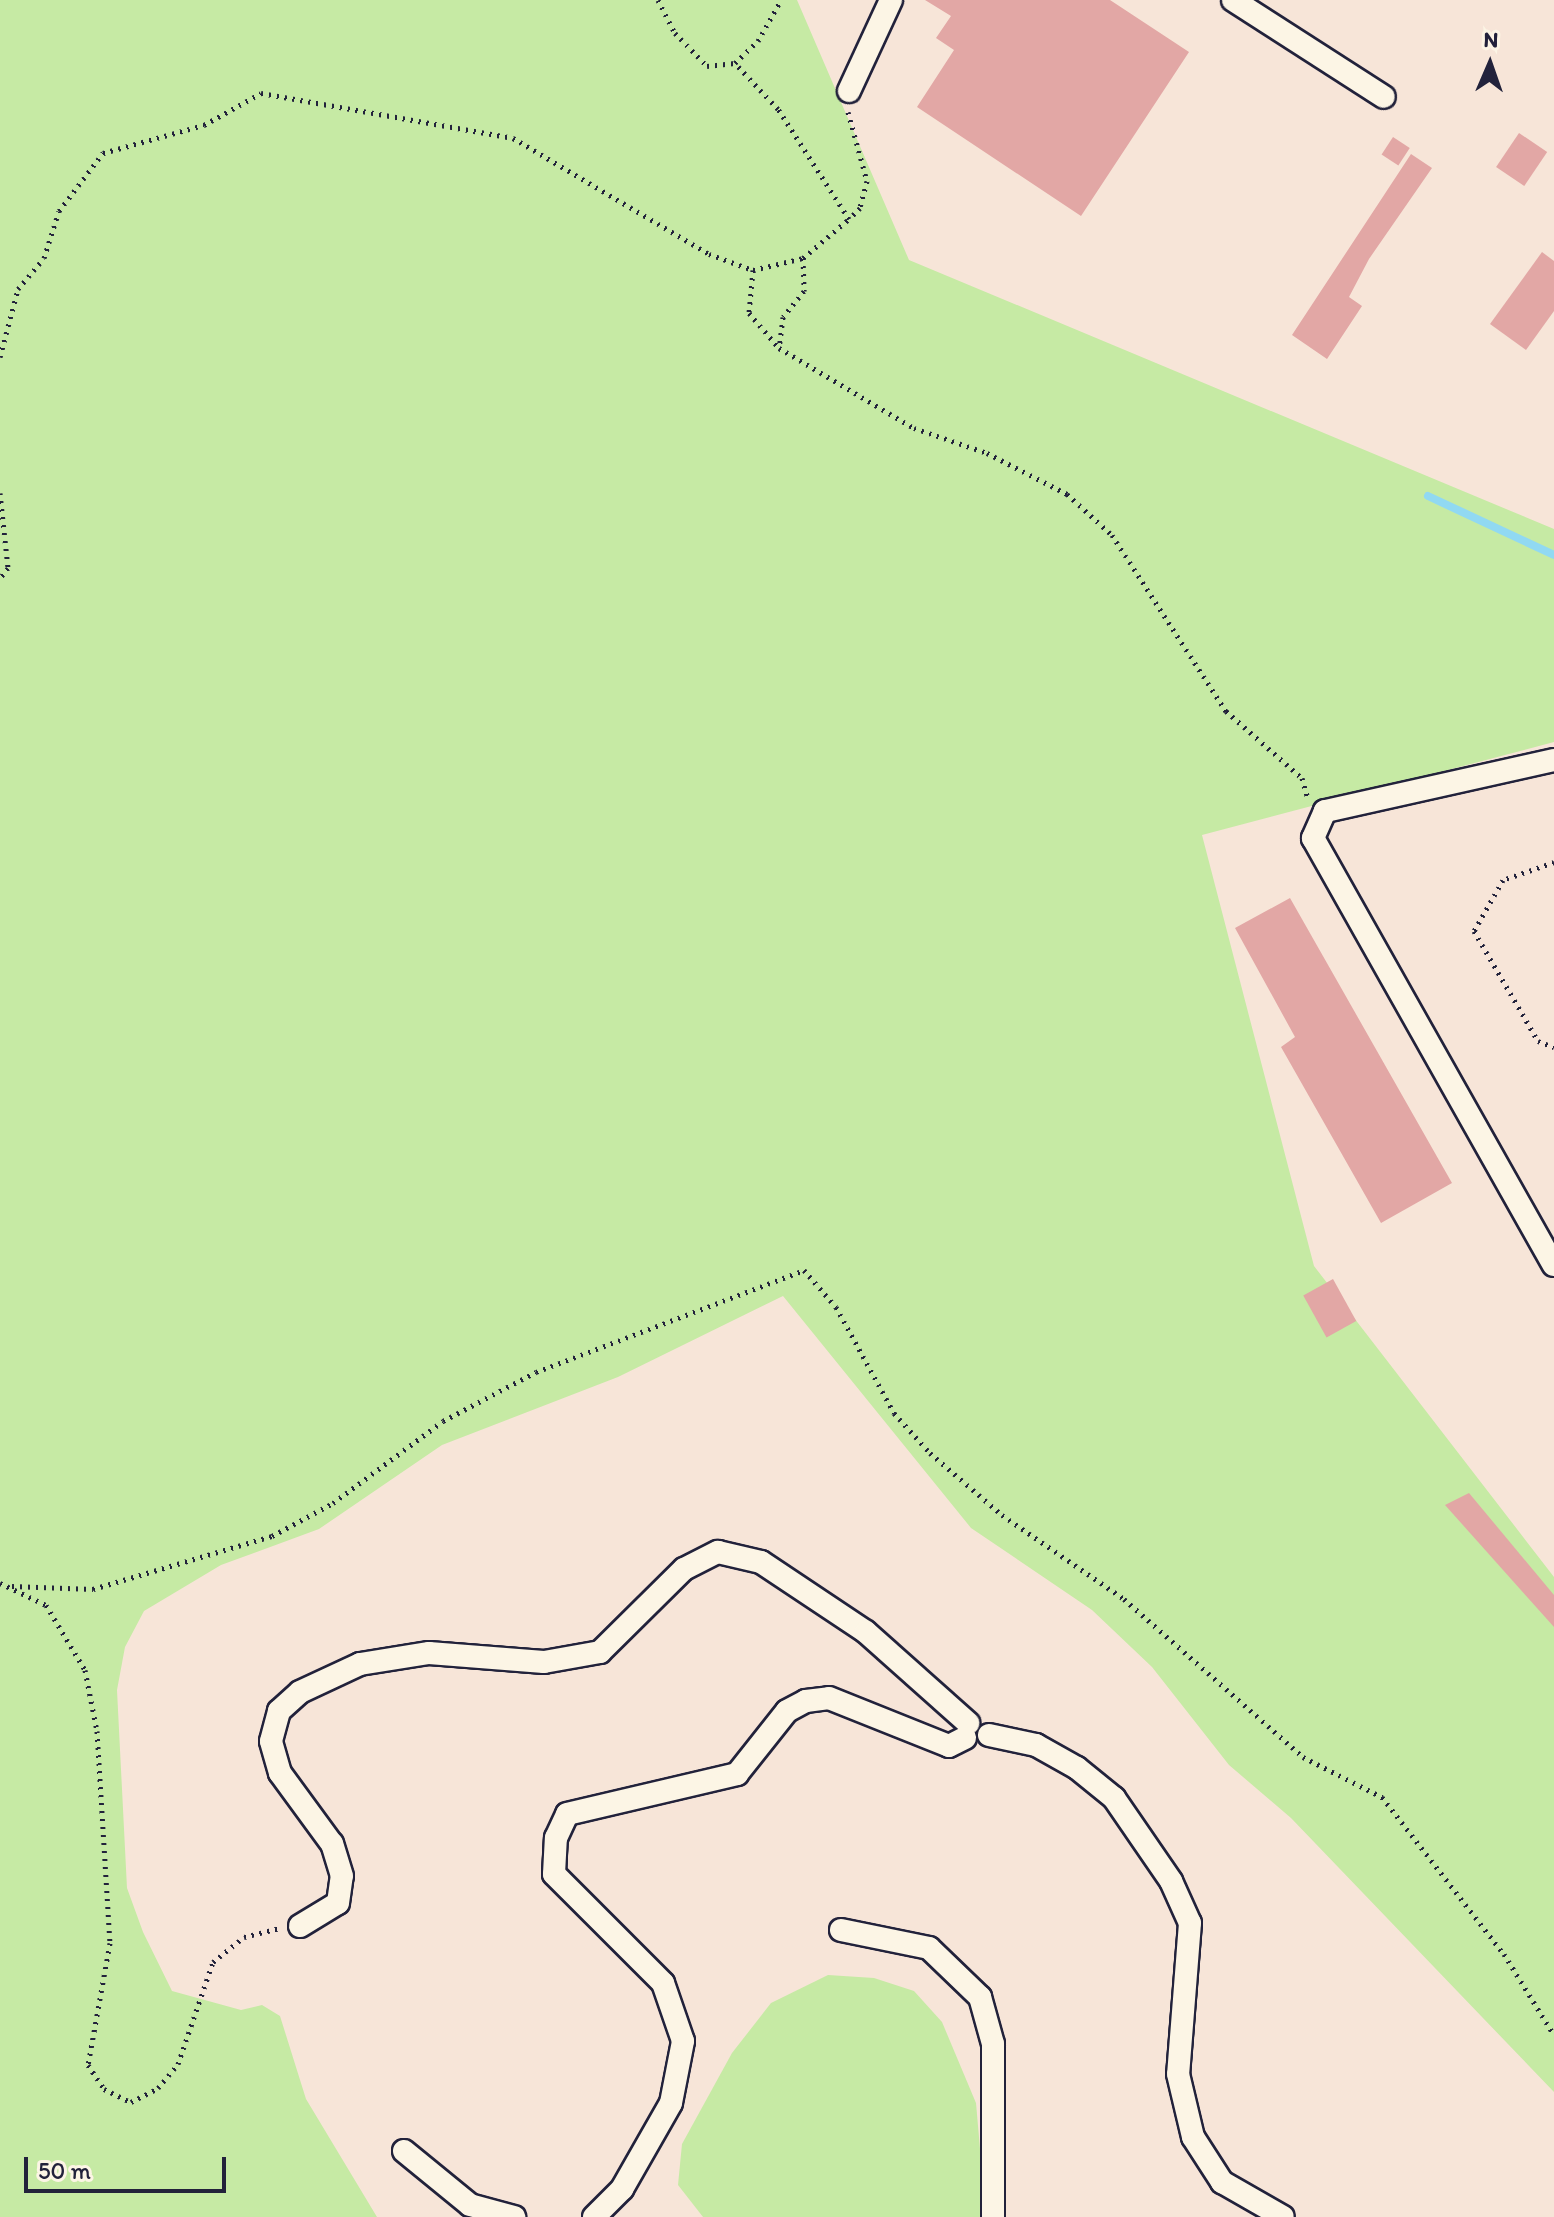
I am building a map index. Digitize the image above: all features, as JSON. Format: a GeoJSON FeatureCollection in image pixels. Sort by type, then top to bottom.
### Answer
{"type":"FeatureCollection","features":[{"type":"Feature","properties":{"kind":"street"},"geometry":{"type":"LineString","coordinates":[[849,91],[891,0]]}},
{"type":"Feature","properties":{"kind":"street"},"geometry":{"type":"LineString","coordinates":[[1233,0],[1384,97]]}},
{"type":"Feature","properties":{"kind":"street"},"geometry":{"type":"LineString","coordinates":[[1554,760],[1412,788],[1325,811],[1314,824],[1313,838],[1554,1265]]}},
{"type":"Feature","properties":{"kind":"street"},"geometry":{"type":"LineString","coordinates":[[300,1926],[338,1903],[342,1876],[332,1844],[280,1773],[271,1741],[279,1711],[300,1692],[360,1664],[429,1653],[544,1662],[600,1652],[684,1569],[718,1552],[761,1562],[866,1632],[967,1731],[976,1744],[989,1735],[1036,1745],[1105,1790],[1171,1881],[1190,1923],[1178,2074],[1193,2137],[1222,2182],[1283,2217]]}},
{"type":"Feature","properties":{"kind":"street"},"geometry":{"type":"LineString","coordinates":[[594,2217],[622,2189],[671,2103],[683,2041],[663,1983],[554,1874],[556,1838],[567,1814],[737,1774],[787,1711],[806,1701],[829,1698],[949,1746],[967,1731]]}},
{"type":"Feature","properties":{"kind":"street"},"geometry":{"type":"LineString","coordinates":[[841,1930],[929,1948],[980,1997],[993,2044],[993,2217]]}},
{"type":"Feature","properties":{"kind":"street"},"geometry":{"type":"LineString","coordinates":[[404,2151],[470,2205],[514,2217]]}},
{"type":"Feature","properties":{"kind":"path"},"geometry":{"type":"LineString","coordinates":[[658,0],[675,33],[707,66],[735,63],[758,41],[781,0]]}},
{"type":"Feature","properties":{"kind":"path"},"geometry":{"type":"LineString","coordinates":[[735,63],[778,109],[849,219]]}},
{"type":"Feature","properties":{"kind":"path"},"geometry":{"type":"LineString","coordinates":[[0,357],[18,289],[44,258],[59,211],[103,153],[204,125],[261,93],[513,138],[686,241],[753,270],[803,258],[849,219],[867,181],[847,124],[849,91]]}},
{"type":"Feature","properties":{"kind":"path"},"geometry":{"type":"LineString","coordinates":[[779,348],[783,317],[804,291],[803,258]]}},
{"type":"Feature","properties":{"kind":"path"},"geometry":{"type":"LineString","coordinates":[[753,270],[749,313],[779,348],[825,382],[1047,482],[1086,510],[1119,545],[1226,711],[1302,778],[1314,824]]}},
{"type":"Feature","properties":{"kind":"path"},"geometry":{"type":"LineString","coordinates":[[0,493],[8,568],[0,578]]}},
{"type":"Feature","properties":{"kind":"path"},"geometry":{"type":"LineString","coordinates":[[1554,862],[1503,880],[1474,931],[1538,1041],[1554,1047]]}},
{"type":"Feature","properties":{"kind":"path"},"geometry":{"type":"LineString","coordinates":[[0,1583],[93,1589],[272,1536],[333,1503],[443,1421],[536,1372],[804,1270],[836,1307],[894,1413],[930,1453],[1032,1538],[1124,1599],[1303,1757],[1382,1797],[1504,1954],[1554,2035]]}},
{"type":"Feature","properties":{"kind":"path"},"geometry":{"type":"LineString","coordinates":[[12,1586],[46,1605],[67,1634],[85,1670],[97,1731],[110,1943],[88,2065],[104,2089],[131,2102],[158,2088],[178,2064],[213,1962],[244,1937],[300,1926]]}},
{"type":"Feature","properties":{"kind":"green space"},"geometry":{"type":"Polygon","coordinates":[[[0,0],[797,0],[909,260],[1554,529],[1554,742],[1202,835],[1314,1266],[1554,1577],[1554,2092],[1291,1818],[1229,1765],[1152,1667],[1092,1610],[971,1528],[783,1296],[618,1377],[442,1445],[319,1529],[221,1565],[144,1611],[125,1647],[117,1690],[127,1888],[143,1932],[172,1991],[241,2010],[262,2005],[280,2016],[306,2099],[377,2217],[0,2217],[0,0]]]}},
{"type":"Feature","properties":{"kind":"green space"},"geometry":{"type":"Polygon","coordinates":[[[828,1975],[874,1978],[914,1991],[942,2022],[976,2103],[986,2217],[703,2217],[678,2185],[682,2144],[732,2053],[771,2003],[828,1975]]]}},
{"type":"Feature","properties":{"kind":"building"},"geometry":{"type":"Polygon","coordinates":[[[925,0],[1110,0],[1189,52],[1081,216],[917,107],[954,50],[936,38],[951,16],[925,0]]]}},
{"type":"Feature","properties":{"kind":"building"},"geometry":{"type":"Polygon","coordinates":[[[1519,133],[1547,152],[1524,186],[1496,167],[1519,133]]]}},
{"type":"Feature","properties":{"kind":"building"},"geometry":{"type":"Polygon","coordinates":[[[1393,137],[1410,148],[1398,166],[1382,155],[1393,137]]]}},
{"type":"Feature","properties":{"kind":"building"},"geometry":{"type":"Polygon","coordinates":[[[1411,154],[1432,168],[1369,259],[1349,297],[1362,306],[1327,359],[1292,335],[1411,154]]]}},
{"type":"Feature","properties":{"kind":"building"},"geometry":{"type":"Polygon","coordinates":[[[1542,252],[1554,261],[1554,311],[1526,350],[1490,324],[1542,252]]]}},
{"type":"Feature","properties":{"kind":"building"},"geometry":{"type":"Polygon","coordinates":[[[1290,898],[1452,1183],[1381,1223],[1281,1047],[1295,1037],[1235,928],[1290,898]]]}},
{"type":"Feature","properties":{"kind":"building"},"geometry":{"type":"Polygon","coordinates":[[[1333,1279],[1356,1321],[1327,1337],[1303,1295],[1333,1279]]]}},
{"type":"Feature","properties":{"kind":"building"},"geometry":{"type":"Polygon","coordinates":[[[1469,1493],[1554,1595],[1554,1627],[1445,1505],[1469,1493]]]}},
{"type":"Feature","properties":{"kind":"waterway"},"geometry":{"type":"LineString","coordinates":[[1428,496],[1554,555]]}}]}
